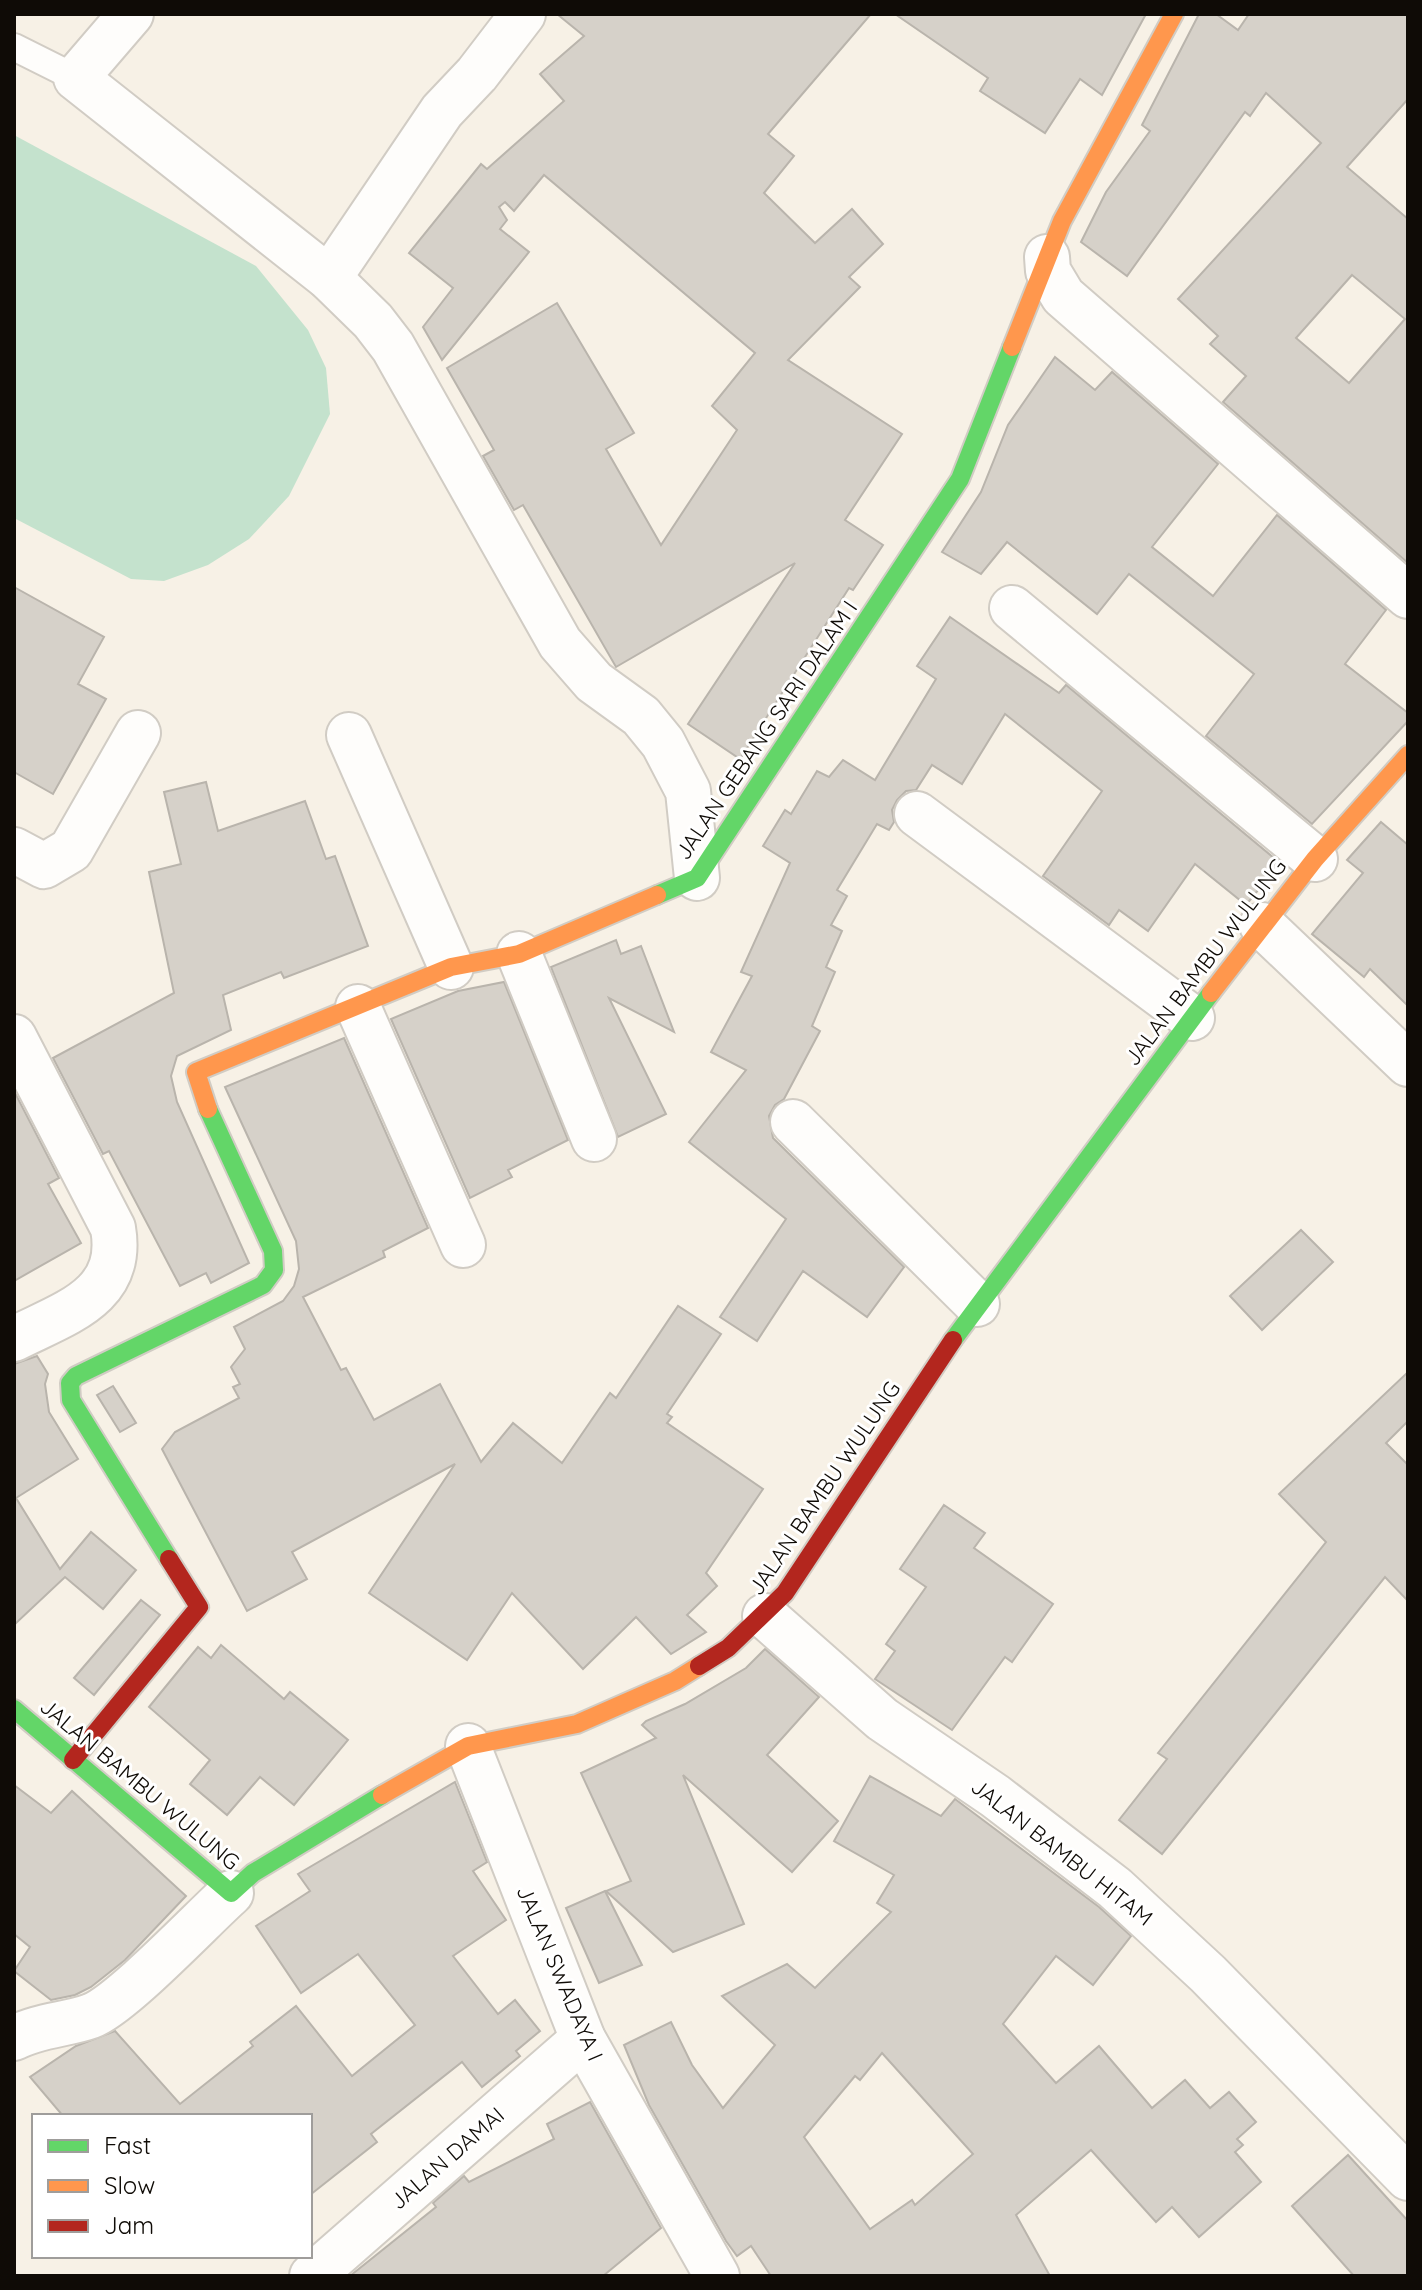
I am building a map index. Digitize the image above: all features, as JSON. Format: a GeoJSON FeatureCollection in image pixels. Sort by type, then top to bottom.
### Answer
{"type":"FeatureCollection","features":[{"type":"Feature","properties":{"kind":"street"},"geometry":{"type":"LineString","coordinates":[[131,14],[76,78],[329,278],[373,321],[393,347],[560,643],[594,682],[641,716],[663,743],[688,791],[697,878]]}},
{"type":"Feature","properties":{"kind":"street"},"geometry":{"type":"LineString","coordinates":[[329,278],[442,111],[477,74],[523,14]]}},
{"type":"Feature","properties":{"kind":"street","name":"JALAN GEBANG SARI DALAM I"},"geometry":{"type":"LineString","coordinates":[[73,1760],[199,1607],[71,1400],[70,1383],[76,1376],[270,1280],[275,1268],[273,1251],[200,1092],[196,1072],[451,967],[519,954],[697,878],[960,479],[1062,221],[1174,14]]}},
{"type":"Feature","properties":{"kind":"street"},"geometry":{"type":"LineString","coordinates":[[1047,257],[1048,271],[1063,296],[1408,596]]}},
{"type":"Feature","properties":{"kind":"street"},"geometry":{"type":"LineString","coordinates":[[1012,608],[1315,859]]}},
{"type":"Feature","properties":{"kind":"street"},"geometry":{"type":"LineString","coordinates":[[14,850],[44,866],[71,850],[138,733]]}},
{"type":"Feature","properties":{"kind":"street"},"geometry":{"type":"LineString","coordinates":[[349,735],[451,967]]}},
{"type":"Feature","properties":{"kind":"street","name":"JALAN BAMBU WULUNG"},"geometry":{"type":"LineString","coordinates":[[14,1709],[231,1893],[253,1873],[303,1841],[468,1746],[577,1724],[675,1681],[710,1660],[765,1616],[785,1593],[977,1304],[1262,925],[1315,859],[1408,755]]}},
{"type":"Feature","properties":{"kind":"street"},"geometry":{"type":"LineString","coordinates":[[917,814],[1192,1018]]}},
{"type":"Feature","properties":{"kind":"street"},"geometry":{"type":"LineString","coordinates":[[1262,925],[1408,1064]]}},
{"type":"Feature","properties":{"kind":"street"},"geometry":{"type":"LineString","coordinates":[[519,954],[594,1139]]}},
{"type":"Feature","properties":{"kind":"street"},"geometry":{"type":"LineString","coordinates":[[358,1007],[463,1245]]}},
{"type":"Feature","properties":{"kind":"street"},"geometry":{"type":"LineString","coordinates":[[14,1037],[113,1228],[117,1251],[110,1275],[88,1301],[14,1339]]}},
{"type":"Feature","properties":{"kind":"street"},"geometry":{"type":"LineString","coordinates":[[793,1122],[977,1304]]}},
{"type":"Feature","properties":{"kind":"street","name":"JALAN BAMBU HITAM"},"geometry":{"type":"LineString","coordinates":[[765,1616],[882,1719],[995,1796],[1115,1888],[1208,1974],[1408,2178]]}},
{"type":"Feature","properties":{"kind":"street","name":"JALAN SWADAYA I"},"geometry":{"type":"LineString","coordinates":[[468,1746],[583,2039],[717,2276]]}},
{"type":"Feature","properties":{"kind":"street"},"geometry":{"type":"LineString","coordinates":[[14,2038],[37,2026],[93,2015],[119,1996],[231,1893]]}},
{"type":"Feature","properties":{"kind":"street","name":"JALAN DAMAI"},"geometry":{"type":"LineString","coordinates":[[312,2276],[583,2039]]}},
{"type":"Feature","properties":{"kind":"lane"},"geometry":{"type":"LineString","coordinates":[[14,47],[76,78]]}},
{"type":"Feature","properties":{"kind":"green space"},"geometry":{"type":"Polygon","coordinates":[[[14,135],[256,266],[308,330],[326,368],[330,414],[289,496],[249,539],[208,565],[164,581],[131,579],[14,518],[14,135]]]}},
{"type":"Feature","properties":{"kind":"building"},"geometry":{"type":"Polygon","coordinates":[[[557,14],[871,14],[768,134],[794,156],[764,193],[815,243],[852,209],[883,244],[849,277],[860,287],[788,360],[902,434],[845,520],[883,545],[853,590],[849,588],[740,759],[688,724],[795,563],[616,667],[523,505],[514,510],[483,456],[494,450],[447,368],[557,303],[634,433],[606,449],[661,545],[737,430],[712,406],[755,353],[544,175],[514,211],[505,202],[499,207],[507,220],[500,229],[529,252],[442,360],[423,327],[453,288],[409,253],[481,164],[487,169],[564,101],[540,74],[584,36],[557,14]]]}},
{"type":"Feature","properties":{"kind":"building"},"geometry":{"type":"Polygon","coordinates":[[[895,14],[1146,14],[1102,95],[1080,79],[1045,133],[980,91],[988,78],[895,14]]]}},
{"type":"Feature","properties":{"kind":"building"},"geometry":{"type":"Polygon","coordinates":[[[1199,14],[1216,14],[1238,30],[1249,14],[1408,14],[1408,99],[1347,167],[1408,219],[1408,563],[1223,402],[1246,376],[1210,344],[1218,336],[1178,299],[1321,143],[1266,93],[1250,116],[1245,112],[1127,276],[1081,242],[1106,192],[1150,131],[1142,125],[1199,14]],[[1352,275],[1296,338],[1349,383],[1405,319],[1352,275]]]}},
{"type":"Feature","properties":{"kind":"building"},"geometry":{"type":"Polygon","coordinates":[[[1055,357],[1095,390],[1112,372],[1218,464],[1152,547],[1213,596],[1277,515],[1386,610],[1345,664],[1408,713],[1408,721],[1312,824],[1206,736],[1254,674],[1129,574],[1097,614],[1007,542],[981,574],[942,552],[981,492],[1008,425],[1055,357]]]}},
{"type":"Feature","properties":{"kind":"building"},"geometry":{"type":"Polygon","coordinates":[[[14,587],[104,637],[78,684],[106,699],[53,794],[14,772],[14,587]]]}},
{"type":"Feature","properties":{"kind":"building"},"geometry":{"type":"Polygon","coordinates":[[[950,617],[1059,693],[1066,685],[1280,863],[1246,905],[1195,864],[1148,931],[1119,910],[1109,925],[1043,876],[1102,791],[1005,714],[962,784],[932,765],[916,790],[906,791],[897,800],[892,810],[894,822],[889,830],[877,824],[837,890],[847,896],[831,925],[842,931],[826,967],[835,972],[812,1026],[820,1031],[784,1099],[775,1105],[769,1116],[773,1138],[904,1267],[867,1317],[803,1271],[757,1341],[720,1317],[786,1219],[689,1142],[746,1070],[711,1052],[752,976],[741,972],[790,863],[763,846],[785,810],[791,814],[817,771],[829,777],[843,760],[875,780],[936,679],[917,666],[950,617]]]}},
{"type":"Feature","properties":{"kind":"building"},"geometry":{"type":"Polygon","coordinates":[[[206,782],[218,831],[305,801],[326,859],[335,856],[368,946],[284,978],[281,972],[223,995],[231,1030],[177,1056],[171,1076],[177,1102],[249,1263],[211,1283],[206,1273],[180,1286],[109,1151],[103,1154],[53,1058],[174,993],[149,872],[181,864],[164,792],[206,782]]]}},
{"type":"Feature","properties":{"kind":"building"},"geometry":{"type":"Polygon","coordinates":[[[1381,822],[1408,845],[1408,1006],[1370,969],[1364,977],[1312,934],[1363,873],[1347,860],[1381,822]]]}},
{"type":"Feature","properties":{"kind":"building"},"geometry":{"type":"Polygon","coordinates":[[[616,940],[621,954],[641,946],[674,1032],[609,998],[666,1114],[618,1137],[551,967],[616,940]]]}},
{"type":"Feature","properties":{"kind":"building"},"geometry":{"type":"Polygon","coordinates":[[[504,982],[568,1140],[508,1170],[512,1177],[470,1198],[391,1019],[458,991],[504,982]]]}},
{"type":"Feature","properties":{"kind":"building"},"geometry":{"type":"Polygon","coordinates":[[[344,1038],[428,1228],[383,1251],[385,1257],[303,1297],[341,1370],[346,1368],[374,1420],[440,1384],[481,1462],[513,1423],[562,1463],[610,1393],[616,1398],[678,1306],[721,1334],[667,1414],[672,1417],[667,1423],[763,1489],[706,1573],[717,1586],[687,1615],[706,1632],[671,1654],[636,1617],[583,1669],[512,1593],[467,1660],[369,1593],[455,1464],[292,1552],[307,1579],[247,1611],[162,1449],[175,1432],[239,1398],[233,1387],[240,1384],[231,1367],[245,1349],[234,1327],[283,1301],[294,1286],[299,1269],[296,1241],[225,1087],[344,1038]]]}},
{"type":"Feature","properties":{"kind":"building"},"geometry":{"type":"Polygon","coordinates":[[[14,1091],[59,1178],[48,1184],[81,1243],[14,1281],[14,1091]]]}},
{"type":"Feature","properties":{"kind":"building"},"geometry":{"type":"Polygon","coordinates":[[[1301,1230],[1333,1262],[1262,1330],[1230,1296],[1301,1230]]]}},
{"type":"Feature","properties":{"kind":"building"},"geometry":{"type":"Polygon","coordinates":[[[37,1356],[48,1374],[45,1384],[49,1412],[78,1459],[16,1498],[60,1569],[91,1532],[136,1570],[103,1609],[65,1577],[14,1625],[14,1364],[37,1356]]]}},
{"type":"Feature","properties":{"kind":"building"},"geometry":{"type":"Polygon","coordinates":[[[1408,1372],[1408,1421],[1386,1443],[1408,1465],[1408,1601],[1385,1577],[1162,1854],[1119,1820],[1167,1759],[1158,1753],[1326,1542],[1279,1494],[1408,1372]]]}},
{"type":"Feature","properties":{"kind":"building"},"geometry":{"type":"Polygon","coordinates":[[[113,1386],[136,1423],[120,1432],[97,1395],[113,1386]]]}},
{"type":"Feature","properties":{"kind":"building"},"geometry":{"type":"Polygon","coordinates":[[[944,1505],[985,1533],[974,1548],[1053,1604],[1012,1662],[1005,1657],[952,1730],[875,1679],[895,1651],[886,1644],[926,1587],[900,1569],[944,1505]]]}},
{"type":"Feature","properties":{"kind":"building"},"geometry":{"type":"Polygon","coordinates":[[[141,1600],[160,1615],[94,1695],[74,1678],[141,1600]]]}},
{"type":"Feature","properties":{"kind":"building"},"geometry":{"type":"Polygon","coordinates":[[[221,1645],[284,1699],[290,1692],[348,1740],[294,1805],[260,1777],[227,1815],[190,1784],[210,1760],[149,1707],[198,1647],[211,1658],[221,1645]]]}},
{"type":"Feature","properties":{"kind":"building"},"geometry":{"type":"Polygon","coordinates":[[[765,1649],[819,1697],[767,1755],[838,1821],[792,1872],[683,1775],[744,1924],[673,1952],[606,1891],[631,1881],[581,1773],[656,1738],[642,1725],[646,1721],[685,1704],[746,1668],[765,1649]]]}},
{"type":"Feature","properties":{"kind":"building"},"geometry":{"type":"Polygon","coordinates":[[[870,1776],[941,1816],[955,1799],[1099,1907],[1131,1936],[1093,1985],[1056,1956],[1003,2024],[1056,2083],[1099,2046],[1152,2108],[1185,2080],[1210,2108],[1229,2092],[1256,2122],[1237,2139],[1243,2145],[1235,2152],[1261,2182],[1199,2237],[1172,2207],[1156,2222],[1091,2150],[1016,2215],[1050,2276],[771,2276],[751,2246],[737,2256],[649,2105],[624,2045],[671,2022],[692,2065],[723,2108],[775,2045],[722,1996],[787,1964],[815,1988],[891,1912],[877,1903],[894,1875],[834,1841],[870,1776]],[[882,2053],[860,2080],[855,2076],[804,2137],[870,2229],[912,2200],[915,2205],[973,2154],[882,2053]]]}},
{"type":"Feature","properties":{"kind":"building"},"geometry":{"type":"Polygon","coordinates":[[[455,1782],[487,1862],[473,1871],[506,1920],[453,1956],[498,2014],[515,2000],[540,2031],[516,2051],[520,2056],[482,2087],[462,2062],[371,2134],[377,2142],[312,2193],[312,2114],[61,2114],[30,2077],[76,2046],[115,2031],[180,2104],[253,2046],[250,2042],[296,2006],[352,2076],[415,2025],[358,1954],[301,1993],[256,1926],[310,1891],[298,1874],[455,1782]]]}},
{"type":"Feature","properties":{"kind":"building"},"geometry":{"type":"Polygon","coordinates":[[[14,1785],[51,1813],[72,1791],[186,1896],[125,1960],[91,1987],[75,1995],[51,2000],[14,1971],[30,1947],[14,1934],[14,1785]]]}},
{"type":"Feature","properties":{"kind":"building"},"geometry":{"type":"Polygon","coordinates":[[[605,1891],[642,1965],[599,1983],[566,1908],[605,1891]]]}},
{"type":"Feature","properties":{"kind":"building"},"geometry":{"type":"Polygon","coordinates":[[[590,2102],[661,2228],[603,2276],[350,2276],[436,2207],[433,2203],[464,2176],[469,2182],[554,2139],[547,2124],[590,2102]]]}},
{"type":"Feature","properties":{"kind":"building"},"geometry":{"type":"Polygon","coordinates":[[[1348,2155],[1408,2221],[1408,2276],[1354,2276],[1292,2206],[1348,2155]]]}},
{"type":"Feature","properties":{"kind":"traffic: fast"},"geometry":{"type":"LineString","coordinates":[[657,895],[697,878],[960,479],[1012,347]]}},
{"type":"Feature","properties":{"kind":"traffic: fast"},"geometry":{"type":"LineString","coordinates":[[953,1340],[1211,993]]}},
{"type":"Feature","properties":{"kind":"traffic: fast"},"geometry":{"type":"LineString","coordinates":[[169,1559],[71,1400],[70,1383],[76,1376],[263,1285],[274,1270],[273,1251],[208,1109]]}},
{"type":"Feature","properties":{"kind":"traffic: fast"},"geometry":{"type":"LineString","coordinates":[[14,1709],[231,1893],[253,1873],[382,1795]]}},
{"type":"Feature","properties":{"kind":"traffic: slow"},"geometry":{"type":"LineString","coordinates":[[1012,347],[1062,221],[1174,14]]}},
{"type":"Feature","properties":{"kind":"traffic: slow"},"geometry":{"type":"LineString","coordinates":[[1211,993],[1315,859],[1408,755]]}},
{"type":"Feature","properties":{"kind":"traffic: slow"},"geometry":{"type":"LineString","coordinates":[[208,1109],[196,1072],[451,967],[519,954],[657,895]]}},
{"type":"Feature","properties":{"kind":"traffic: slow"},"geometry":{"type":"LineString","coordinates":[[382,1795],[468,1746],[577,1724],[675,1681],[699,1666]]}},
{"type":"Feature","properties":{"kind":"traffic: jam"},"geometry":{"type":"LineString","coordinates":[[699,1666],[728,1648],[785,1593],[953,1340]]}},
{"type":"Feature","properties":{"kind":"traffic: jam"},"geometry":{"type":"LineString","coordinates":[[73,1760],[199,1607],[169,1559]]}}]}
